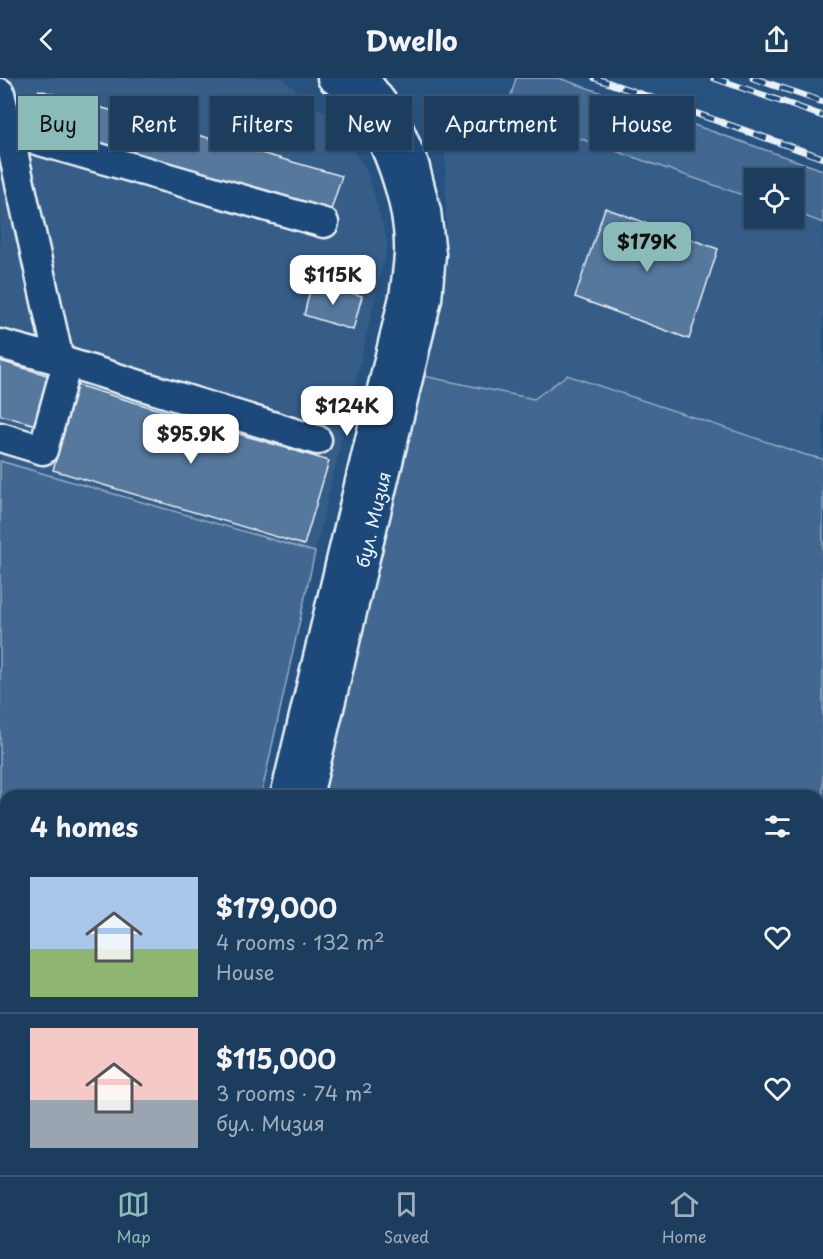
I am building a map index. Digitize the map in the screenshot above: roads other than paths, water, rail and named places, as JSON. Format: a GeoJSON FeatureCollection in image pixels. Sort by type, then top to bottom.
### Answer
{"type":"FeatureCollection","features":[{"type":"Feature","properties":{"kind":"street"},"geometry":{"type":"LineString","coordinates":[[286,790],[404,297],[409,255],[406,216],[395,172],[378,130],[351,92],[332,78]]}},
{"type":"Feature","properties":{"kind":"street","name":"бул. Мизия"},"geometry":{"type":"LineString","coordinates":[[309,790],[427,299],[431,254],[426,211],[414,164],[394,118],[364,78]]}},
{"type":"Feature","properties":{"kind":"street"},"geometry":{"type":"LineString","coordinates":[[0,93],[63,362],[43,450],[0,437]]}},
{"type":"Feature","properties":{"kind":"street"},"geometry":{"type":"LineString","coordinates":[[9,132],[324,223]]}},
{"type":"Feature","properties":{"kind":"street"},"geometry":{"type":"LineString","coordinates":[[0,344],[317,440]]}},
{"type":"Feature","properties":{"kind":"railway"},"geometry":{"type":"LineString","coordinates":[[595,78],[823,158]]}},
{"type":"Feature","properties":{"kind":"railway"},"geometry":{"type":"LineString","coordinates":[[714,78],[823,116]]}},
{"type":"Feature","properties":{"kind":"railway"},"geometry":{"type":"LineString","coordinates":[[753,78],[823,102]]}}]}
